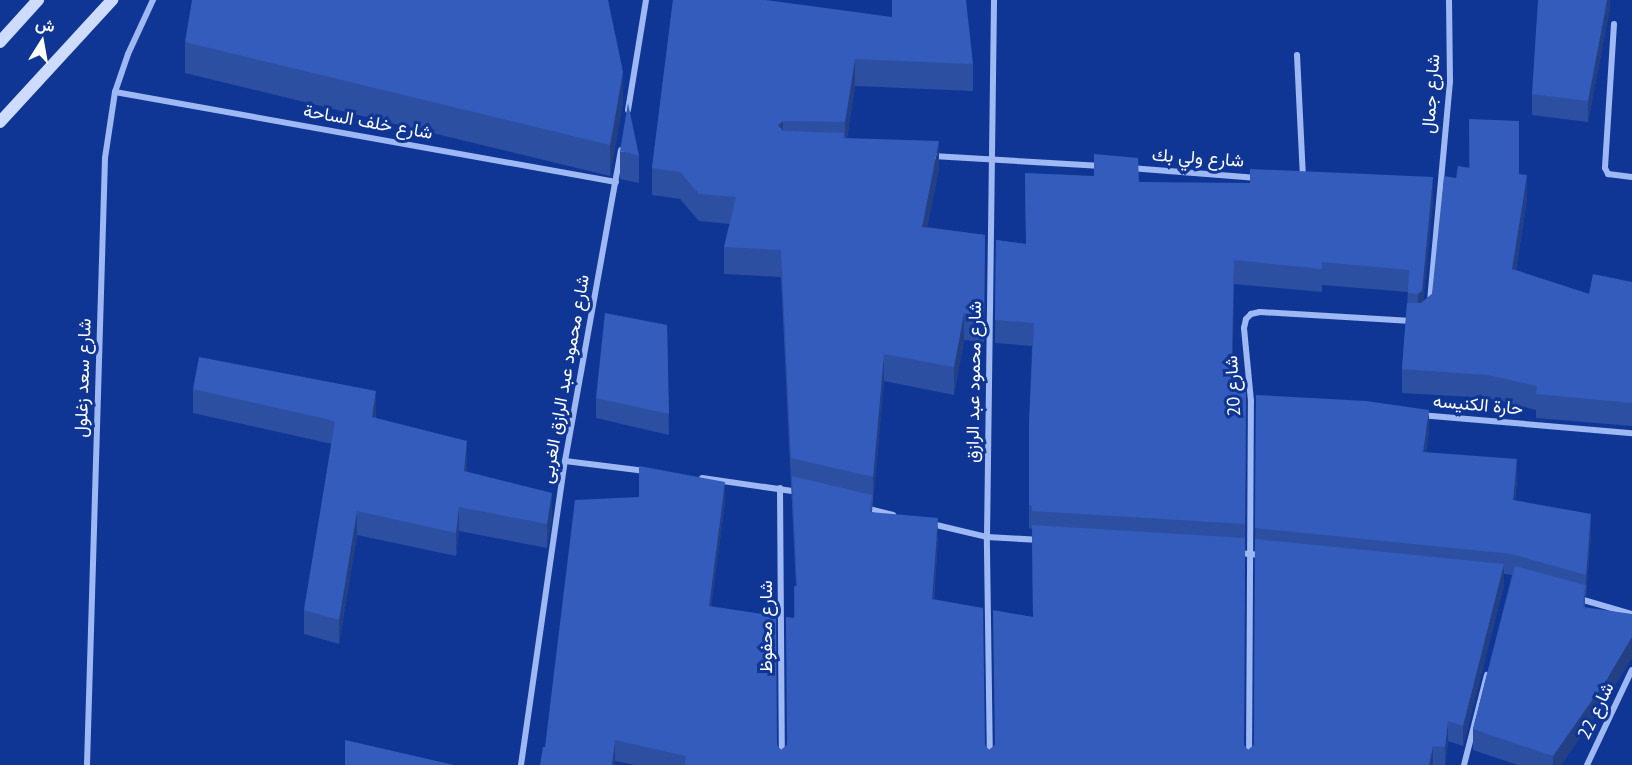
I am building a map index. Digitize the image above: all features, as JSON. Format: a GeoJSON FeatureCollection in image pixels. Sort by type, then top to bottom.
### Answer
{"type":"FeatureCollection","features":[{"type":"Feature","properties":{"kind":"main road"},"geometry":{"type":"LineString","coordinates":[[0,42],[38,0]]}},
{"type":"Feature","properties":{"kind":"main road"},"geometry":{"type":"LineString","coordinates":[[0,122],[112,0]]}},
{"type":"Feature","properties":{"kind":"street","name":"شارع سعد زغلول"},"geometry":{"type":"LineString","coordinates":[[87,765],[105,158],[115,92],[128,54],[153,0]]}},
{"type":"Feature","properties":{"kind":"street"},"geometry":{"type":"LineString","coordinates":[[627,114],[646,0]]}},
{"type":"Feature","properties":{"kind":"street","name":"شارع محمود عبد الرازق"},"geometry":{"type":"LineString","coordinates":[[990,765],[987,537],[994,0]]}},
{"type":"Feature","properties":{"kind":"street","name":"شارع جمال"},"geometry":{"type":"LineString","coordinates":[[1438,189],[1450,82],[1449,0]]}},
{"type":"Feature","properties":{"kind":"street"},"geometry":{"type":"LineString","coordinates":[[1614,24],[1605,168],[1608,174],[1632,177]]}},
{"type":"Feature","properties":{"kind":"street"},"geometry":{"type":"LineString","coordinates":[[1297,56],[1303,182]]}},
{"type":"Feature","properties":{"kind":"street","name":"شارع خلف الساحة"},"geometry":{"type":"LineString","coordinates":[[115,92],[615,182]]}},
{"type":"Feature","properties":{"kind":"street","name":"شارع محمود عبد الرازق الغربى"},"geometry":{"type":"LineString","coordinates":[[521,765],[565,461],[623,137]]}},
{"type":"Feature","properties":{"kind":"street"},"geometry":{"type":"LineString","coordinates":[[922,156],[1107,166]]}},
{"type":"Feature","properties":{"kind":"street","name":"شارع ولي بك"},"geometry":{"type":"LineString","coordinates":[[1118,167],[1269,179]]}},
{"type":"Feature","properties":{"kind":"street"},"geometry":{"type":"LineString","coordinates":[[1292,181],[1314,182]]}},
{"type":"Feature","properties":{"kind":"street"},"geometry":{"type":"LineString","coordinates":[[1427,189],[1438,189],[1430,311]]}},
{"type":"Feature","properties":{"kind":"street","name":"شارع 20"},"geometry":{"type":"LineString","coordinates":[[1249,765],[1251,401],[1244,328],[1251,314],[1419,322]]}},
{"type":"Feature","properties":{"kind":"street"},"geometry":{"type":"LineString","coordinates":[[1251,401],[1263,402]]}},
{"type":"Feature","properties":{"kind":"street","name":"حارة الكنيسه"},"geometry":{"type":"LineString","coordinates":[[1418,415],[1632,433]]}},
{"type":"Feature","properties":{"kind":"street"},"geometry":{"type":"LineString","coordinates":[[565,461],[656,472]]}},
{"type":"Feature","properties":{"kind":"street"},"geometry":{"type":"LineString","coordinates":[[690,476],[803,493]]}},
{"type":"Feature","properties":{"kind":"street","name":"شارع محفوظ"},"geometry":{"type":"LineString","coordinates":[[780,488],[782,765]]}},
{"type":"Feature","properties":{"kind":"street"},"geometry":{"type":"LineString","coordinates":[[861,507],[907,518]]}},
{"type":"Feature","properties":{"kind":"street"},"geometry":{"type":"LineString","coordinates":[[918,521],[987,537],[1047,541]]}},
{"type":"Feature","properties":{"kind":"street"},"geometry":{"type":"LineString","coordinates":[[1225,552],[1273,556]]}},
{"type":"Feature","properties":{"kind":"street"},"geometry":{"type":"LineString","coordinates":[[1577,598],[1632,614]]}},
{"type":"Feature","properties":{"kind":"street","name":"شارع 22"},"geometry":{"type":"LineString","coordinates":[[1587,765],[1632,670]]}},
{"type":"Feature","properties":{"kind":"street"},"geometry":{"type":"LineString","coordinates":[[1464,765],[1488,673]]}},
{"type":"Feature","properties":{"kind":"building"},"geometry":{"type":"Polygon","coordinates":[[[192,0],[608,0],[623,72],[610,145],[185,42],[192,0]]]}},
{"type":"Feature","properties":{"kind":"building"},"geometry":{"type":"Polygon","coordinates":[[[673,0],[766,0],[892,17],[892,0],[966,0],[973,64],[855,59],[845,122],[783,121],[778,125],[783,131],[844,133],[843,138],[939,141],[922,227],[985,235],[984,315],[964,313],[954,367],[884,354],[873,477],[791,458],[781,250],[724,247],[736,197],[699,194],[680,172],[652,168],[673,0]]]}},
{"type":"Feature","properties":{"kind":"building"},"geometry":{"type":"Polygon","coordinates":[[[1538,0],[1607,0],[1588,101],[1532,94],[1538,0]]]}},
{"type":"Feature","properties":{"kind":"building"},"geometry":{"type":"Polygon","coordinates":[[[628,103],[639,156],[620,151],[628,103]]]}},
{"type":"Feature","properties":{"kind":"building"},"geometry":{"type":"Polygon","coordinates":[[[1469,119],[1519,121],[1519,174],[1527,175],[1512,269],[1589,294],[1593,274],[1632,282],[1632,403],[1536,394],[1537,386],[1487,375],[1402,369],[1407,303],[1421,303],[1432,294],[1444,176],[1456,178],[1458,166],[1470,168],[1469,119]]]}},
{"type":"Feature","properties":{"kind":"building"},"geometry":{"type":"Polygon","coordinates":[[[1094,154],[1138,158],[1139,182],[1250,183],[1250,169],[1433,177],[1422,291],[1418,294],[1408,293],[1409,270],[1322,262],[1322,269],[1234,260],[1231,392],[1246,392],[1245,524],[1032,511],[1032,506],[1029,505],[1029,424],[1034,323],[995,320],[996,240],[1026,244],[1025,173],[1094,176],[1094,154]]]}},
{"type":"Feature","properties":{"kind":"building"},"geometry":{"type":"Polygon","coordinates":[[[605,313],[667,325],[669,414],[596,398],[605,313]]]}},
{"type":"Feature","properties":{"kind":"building"},"geometry":{"type":"Polygon","coordinates":[[[199,357],[376,391],[372,417],[467,441],[464,471],[552,493],[547,524],[459,507],[456,533],[357,511],[339,620],[304,610],[335,421],[193,389],[199,357]]]}},
{"type":"Feature","properties":{"kind":"building"},"geometry":{"type":"Polygon","coordinates":[[[1256,395],[1366,401],[1429,410],[1423,452],[1517,459],[1513,500],[1591,514],[1586,575],[1512,554],[1255,528],[1256,395]]]}},
{"type":"Feature","properties":{"kind":"building"},"geometry":{"type":"Polygon","coordinates":[[[639,466],[725,482],[709,606],[776,616],[777,745],[781,750],[787,745],[786,617],[795,618],[794,586],[797,587],[792,476],[872,495],[870,512],[938,518],[932,599],[983,608],[985,745],[989,750],[995,745],[993,610],[1033,617],[1032,525],[1245,538],[1244,745],[1248,750],[1254,745],[1255,539],[1504,564],[1463,726],[1448,721],[1445,747],[1433,746],[1429,765],[685,765],[686,756],[615,740],[612,765],[540,765],[543,747],[545,747],[575,500],[639,497],[639,466]]]}},
{"type":"Feature","properties":{"kind":"building"},"geometry":{"type":"Polygon","coordinates":[[[1515,566],[1585,585],[1583,607],[1632,614],[1632,637],[1607,679],[1553,756],[1473,729],[1515,566]]]}},
{"type":"Feature","properties":{"kind":"building"},"geometry":{"type":"Polygon","coordinates":[[[345,740],[454,765],[345,765],[345,740]]]}}]}
